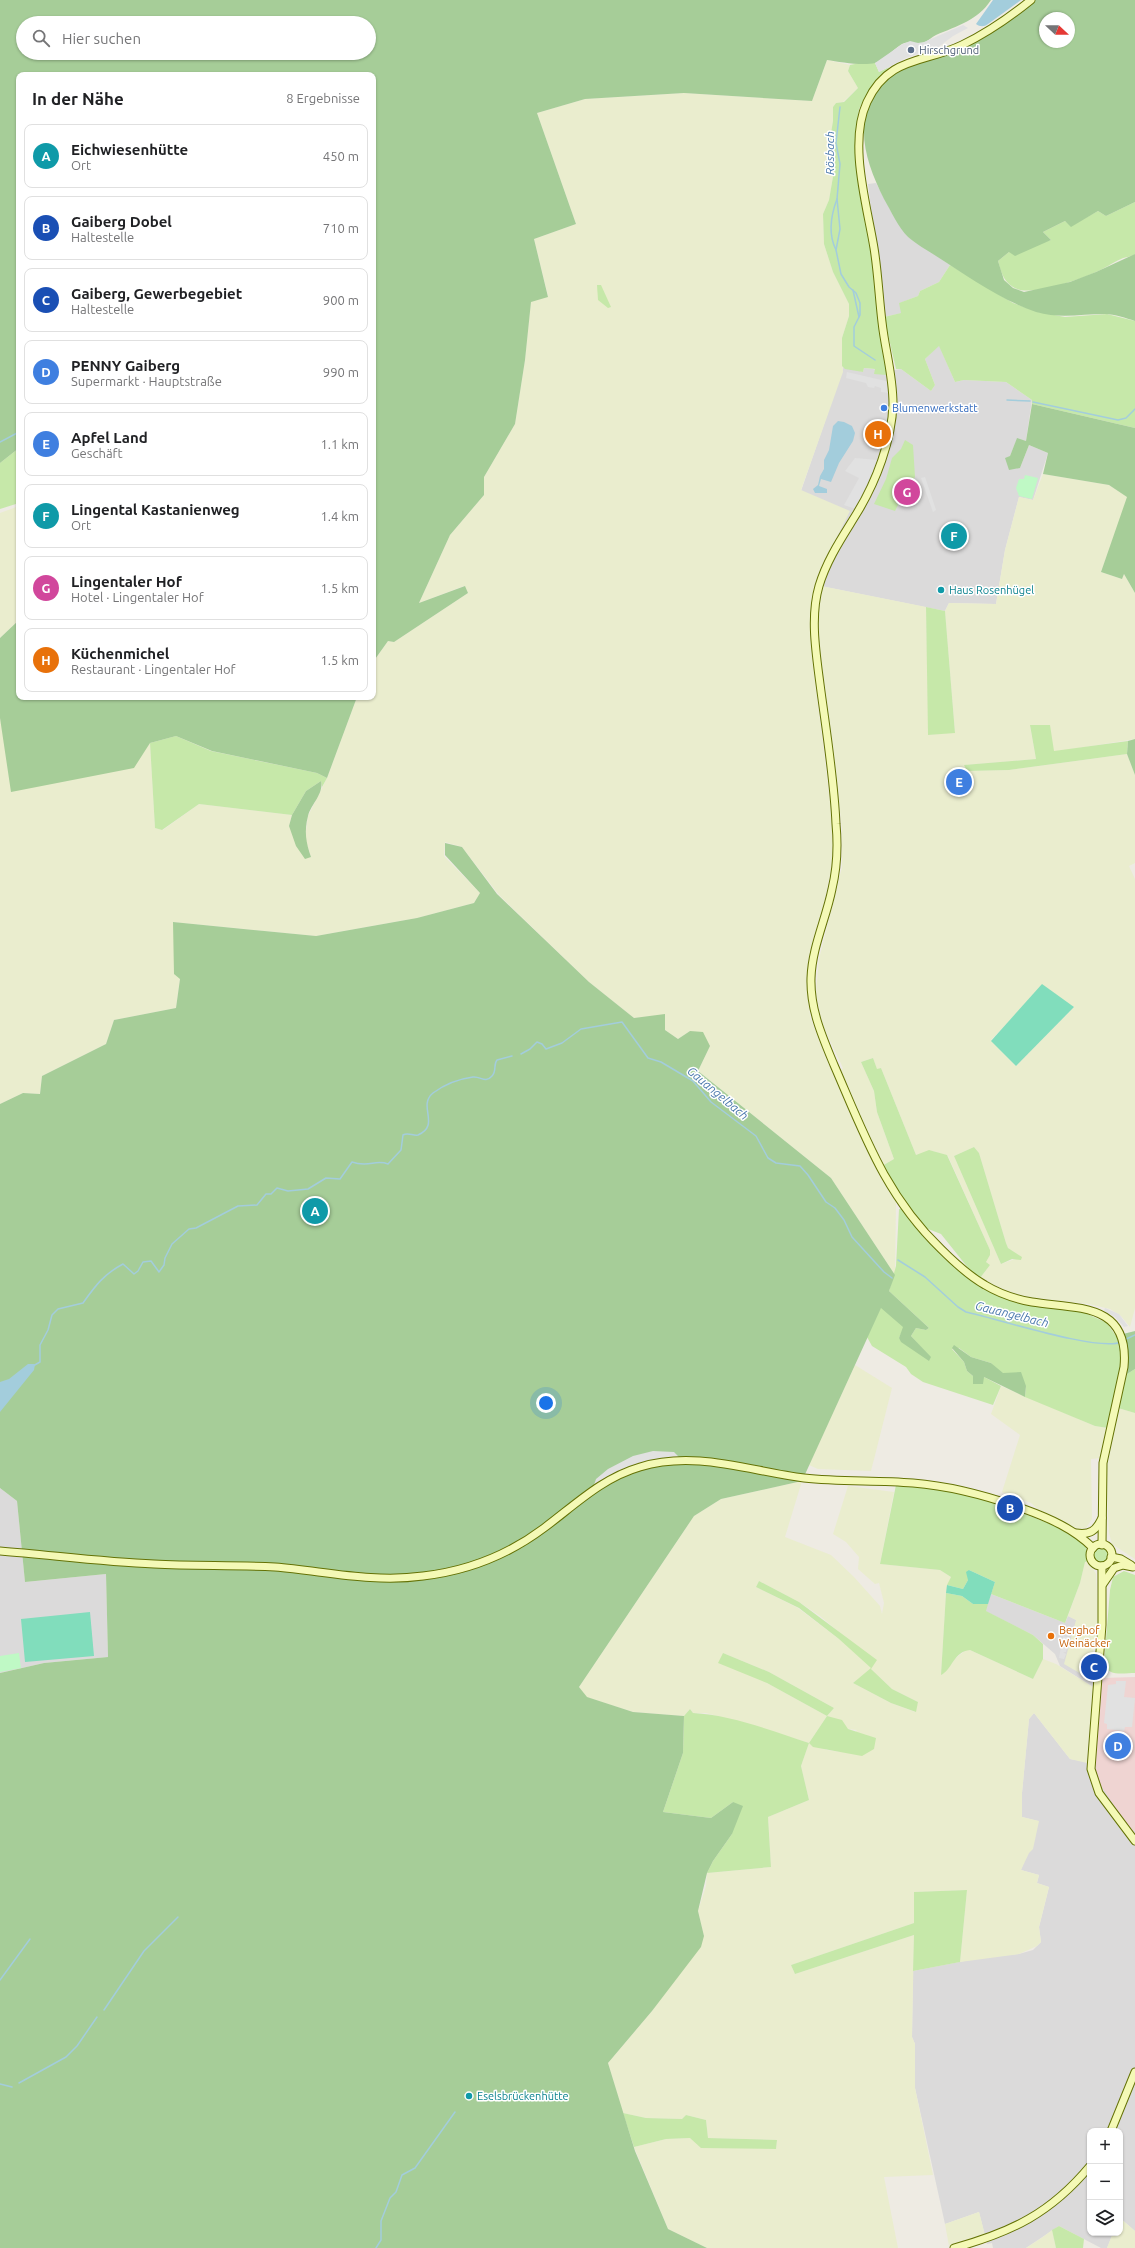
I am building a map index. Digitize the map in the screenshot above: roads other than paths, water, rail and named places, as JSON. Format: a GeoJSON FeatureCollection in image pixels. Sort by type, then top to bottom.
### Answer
{"type":"FeatureCollection","features":[{"type":"Feature","properties":{"kind":"main road"},"geometry":{"type":"LineString","coordinates":[[1031,0],[972,40],[952,50],[916,59],[901,65],[887,75],[872,92],[863,112],[859,155],[876,259],[882,326],[891,364],[893,391],[892,421],[878,469],[864,501],[828,563],[816,600],[815,622],[818,663],[836,824],[834,876],[813,964],[812,985],[814,1012],[827,1049],[884,1177],[905,1210],[922,1230],[965,1271],[990,1288],[1020,1299],[1093,1310],[1106,1318],[1119,1333],[1124,1347],[1125,1361],[1103,1463],[1102,1545]]}},
{"type":"Feature","properties":{"kind":"main road"},"geometry":{"type":"LineString","coordinates":[[0,1551],[154,1564],[276,1567],[380,1578],[420,1577],[444,1574],[494,1558],[519,1544],[543,1529],[594,1488],[620,1474],[659,1462],[689,1460],[712,1461],[801,1477],[910,1483],[959,1490],[1021,1508],[1074,1532],[1085,1534],[1093,1531],[1103,1516]]}},
{"type":"Feature","properties":{"kind":"main road"},"geometry":{"type":"LineString","coordinates":[[1074,1532],[1093,1548]]}},
{"type":"Feature","properties":{"kind":"main road"},"geometry":{"type":"LineString","coordinates":[[1102,1545],[1109,1548],[1112,1557],[1108,1563],[1102,1566],[1096,1565],[1092,1561],[1090,1553],[1093,1548],[1102,1545]]}},
{"type":"Feature","properties":{"kind":"main road"},"geometry":{"type":"LineString","coordinates":[[1112,1557],[1121,1559],[1131,1567]]}},
{"type":"Feature","properties":{"kind":"main road"},"geometry":{"type":"LineString","coordinates":[[1102,1566],[1103,1586],[1101,1639],[1091,1763],[1095,1784],[1114,1814],[1135,1841]]}},
{"type":"Feature","properties":{"kind":"main road"},"geometry":{"type":"LineString","coordinates":[[1103,1586],[1112,1569],[1131,1567]]}},
{"type":"Feature","properties":{"kind":"main road"},"geometry":{"type":"LineString","coordinates":[[1112,2128],[1135,2072]]}},
{"type":"Feature","properties":{"kind":"main road"},"geometry":{"type":"LineString","coordinates":[[954,2248],[1008,2231],[1039,2214],[1066,2193],[1087,2169]]}},
{"type":"Feature","properties":{"kind":"water"},"geometry":{"type":"Polygon","coordinates":[[[993,0],[1021,0],[986,25],[980,26],[976,24],[993,0]]]}},
{"type":"Feature","properties":{"kind":"water"},"geometry":{"type":"Polygon","coordinates":[[[838,421],[852,426],[855,433],[853,441],[839,463],[831,482],[821,479],[819,486],[827,489],[827,493],[815,493],[813,489],[818,485],[820,476],[824,469],[824,460],[829,450],[833,426],[838,421]]]}},
{"type":"Feature","properties":{"kind":"water"},"geometry":{"type":"Polygon","coordinates":[[[28,1364],[35,1364],[34,1370],[0,1412],[0,1382],[9,1379],[28,1364]]]}},
{"type":"Feature","properties":{"kind":"waterway","name":"Rösbach"},"geometry":{"type":"LineString","coordinates":[[840,107],[836,143],[840,164],[837,199],[840,229],[836,250],[841,274],[849,287],[856,293],[860,303],[860,315],[854,327],[854,346],[875,360]]}},
{"type":"Feature","properties":{"kind":"waterway","name":"Rösbach"},"geometry":{"type":"LineString","coordinates":[[836,250],[832,238],[831,224],[837,199]]}},
{"type":"Feature","properties":{"kind":"waterway","name":"Rösbach"},"geometry":{"type":"LineString","coordinates":[[853,290],[859,317]]}},
{"type":"Feature","properties":{"kind":"waterway"},"geometry":{"type":"LineString","coordinates":[[1007,400],[1030,401]]}},
{"type":"Feature","properties":{"kind":"waterway"},"geometry":{"type":"LineString","coordinates":[[1033,402],[1118,420],[1126,418],[1135,409]]}},
{"type":"Feature","properties":{"kind":"waterway"},"geometry":{"type":"LineString","coordinates":[[0,442],[16,434]]}},
{"type":"Feature","properties":{"kind":"waterway","name":"Gauangelbach"},"geometry":{"type":"LineString","coordinates":[[521,1054],[530,1049],[537,1042],[542,1044],[546,1049],[562,1043],[581,1029],[622,1022],[648,1058],[661,1062],[693,1081],[711,1102],[756,1136],[768,1158],[776,1163],[800,1166],[808,1175],[826,1202],[835,1208],[844,1220],[852,1237],[884,1272],[892,1278]]}},
{"type":"Feature","properties":{"kind":"waterway","name":"Gauangelbach"},"geometry":{"type":"LineString","coordinates":[[33,1366],[40,1362],[40,1345],[48,1330],[52,1315],[58,1309],[83,1303],[100,1281],[116,1268],[123,1264],[134,1274],[138,1271],[143,1262],[151,1261],[159,1272],[164,1265],[165,1258],[172,1244],[189,1229],[196,1228],[238,1206],[257,1205],[266,1194],[271,1194],[277,1188],[288,1191],[308,1189],[326,1178],[340,1179],[352,1162],[358,1164],[379,1162],[388,1164],[401,1150],[403,1135],[418,1135],[425,1131],[429,1121],[427,1104],[433,1093],[452,1082],[462,1079],[476,1077],[485,1080],[490,1078],[495,1070],[497,1060],[512,1056]]}},
{"type":"Feature","properties":{"kind":"waterway","name":"Gauangelbach"},"geometry":{"type":"LineString","coordinates":[[898,1260],[925,1277],[958,1307],[966,1312],[1070,1338],[1109,1344],[1121,1342]]}},
{"type":"Feature","properties":{"kind":"waterway","name":"Gauangelbach"},"geometry":{"type":"LineString","coordinates":[[1124,1340],[1135,1335]]}},
{"type":"Feature","properties":{"kind":"waterway"},"geometry":{"type":"LineString","coordinates":[[104,2010],[144,1951],[178,1917]]}},
{"type":"Feature","properties":{"kind":"waterway"},"geometry":{"type":"LineString","coordinates":[[0,1980],[30,1939]]}},
{"type":"Feature","properties":{"kind":"waterway"},"geometry":{"type":"LineString","coordinates":[[19,2083],[66,2057],[77,2046],[97,2017]]}},
{"type":"Feature","properties":{"kind":"waterway"},"geometry":{"type":"LineString","coordinates":[[0,2084],[12,2087]]}},
{"type":"Feature","properties":{"kind":"waterway"},"geometry":{"type":"LineString","coordinates":[[376,2248],[381,2240],[381,2221],[390,2198],[396,2192],[402,2175],[415,2168],[455,2112]]}},
{"type":"Feature","properties":{"kind":"place","name":"Hirschgrund"},"geometry":{"type":"Point","coordinates":[911,50]}},
{"type":"Feature","properties":{"kind":"place","name":"Blumenwerkstatt"},"geometry":{"type":"Point","coordinates":[884,408]}},
{"type":"Feature","properties":{"kind":"place","name":"Küchenmichel"},"geometry":{"type":"Point","coordinates":[878,434]}},
{"type":"Feature","properties":{"kind":"place","name":"Lingentaler Hof"},"geometry":{"type":"Point","coordinates":[907,492]}},
{"type":"Feature","properties":{"kind":"place","name":"Lingental Kastanienweg"},"geometry":{"type":"Point","coordinates":[954,536]}},
{"type":"Feature","properties":{"kind":"place","name":"Haus Rosenhügel"},"geometry":{"type":"Point","coordinates":[941,590]}},
{"type":"Feature","properties":{"kind":"place","name":"Apfel Land"},"geometry":{"type":"Point","coordinates":[959,782]}},
{"type":"Feature","properties":{"kind":"place","name":"Eichwiesenhütte"},"geometry":{"type":"Point","coordinates":[315,1211]}},
{"type":"Feature","properties":{"kind":"place","name":"Gaiberg Dobel"},"geometry":{"type":"Point","coordinates":[1010,1508]}},
{"type":"Feature","properties":{"kind":"place","name":"Berghof Weinäcker"},"geometry":{"type":"Point","coordinates":[1051,1636]}},
{"type":"Feature","properties":{"kind":"place","name":"Gaiberg, Gewerbegebiet"},"geometry":{"type":"Point","coordinates":[1094,1667]}},
{"type":"Feature","properties":{"kind":"place","name":"PENNY Gaiberg"},"geometry":{"type":"Point","coordinates":[1118,1746]}},
{"type":"Feature","properties":{"kind":"place","name":"Eselsbrückenhütte"},"geometry":{"type":"Point","coordinates":[469,2096]}}]}
